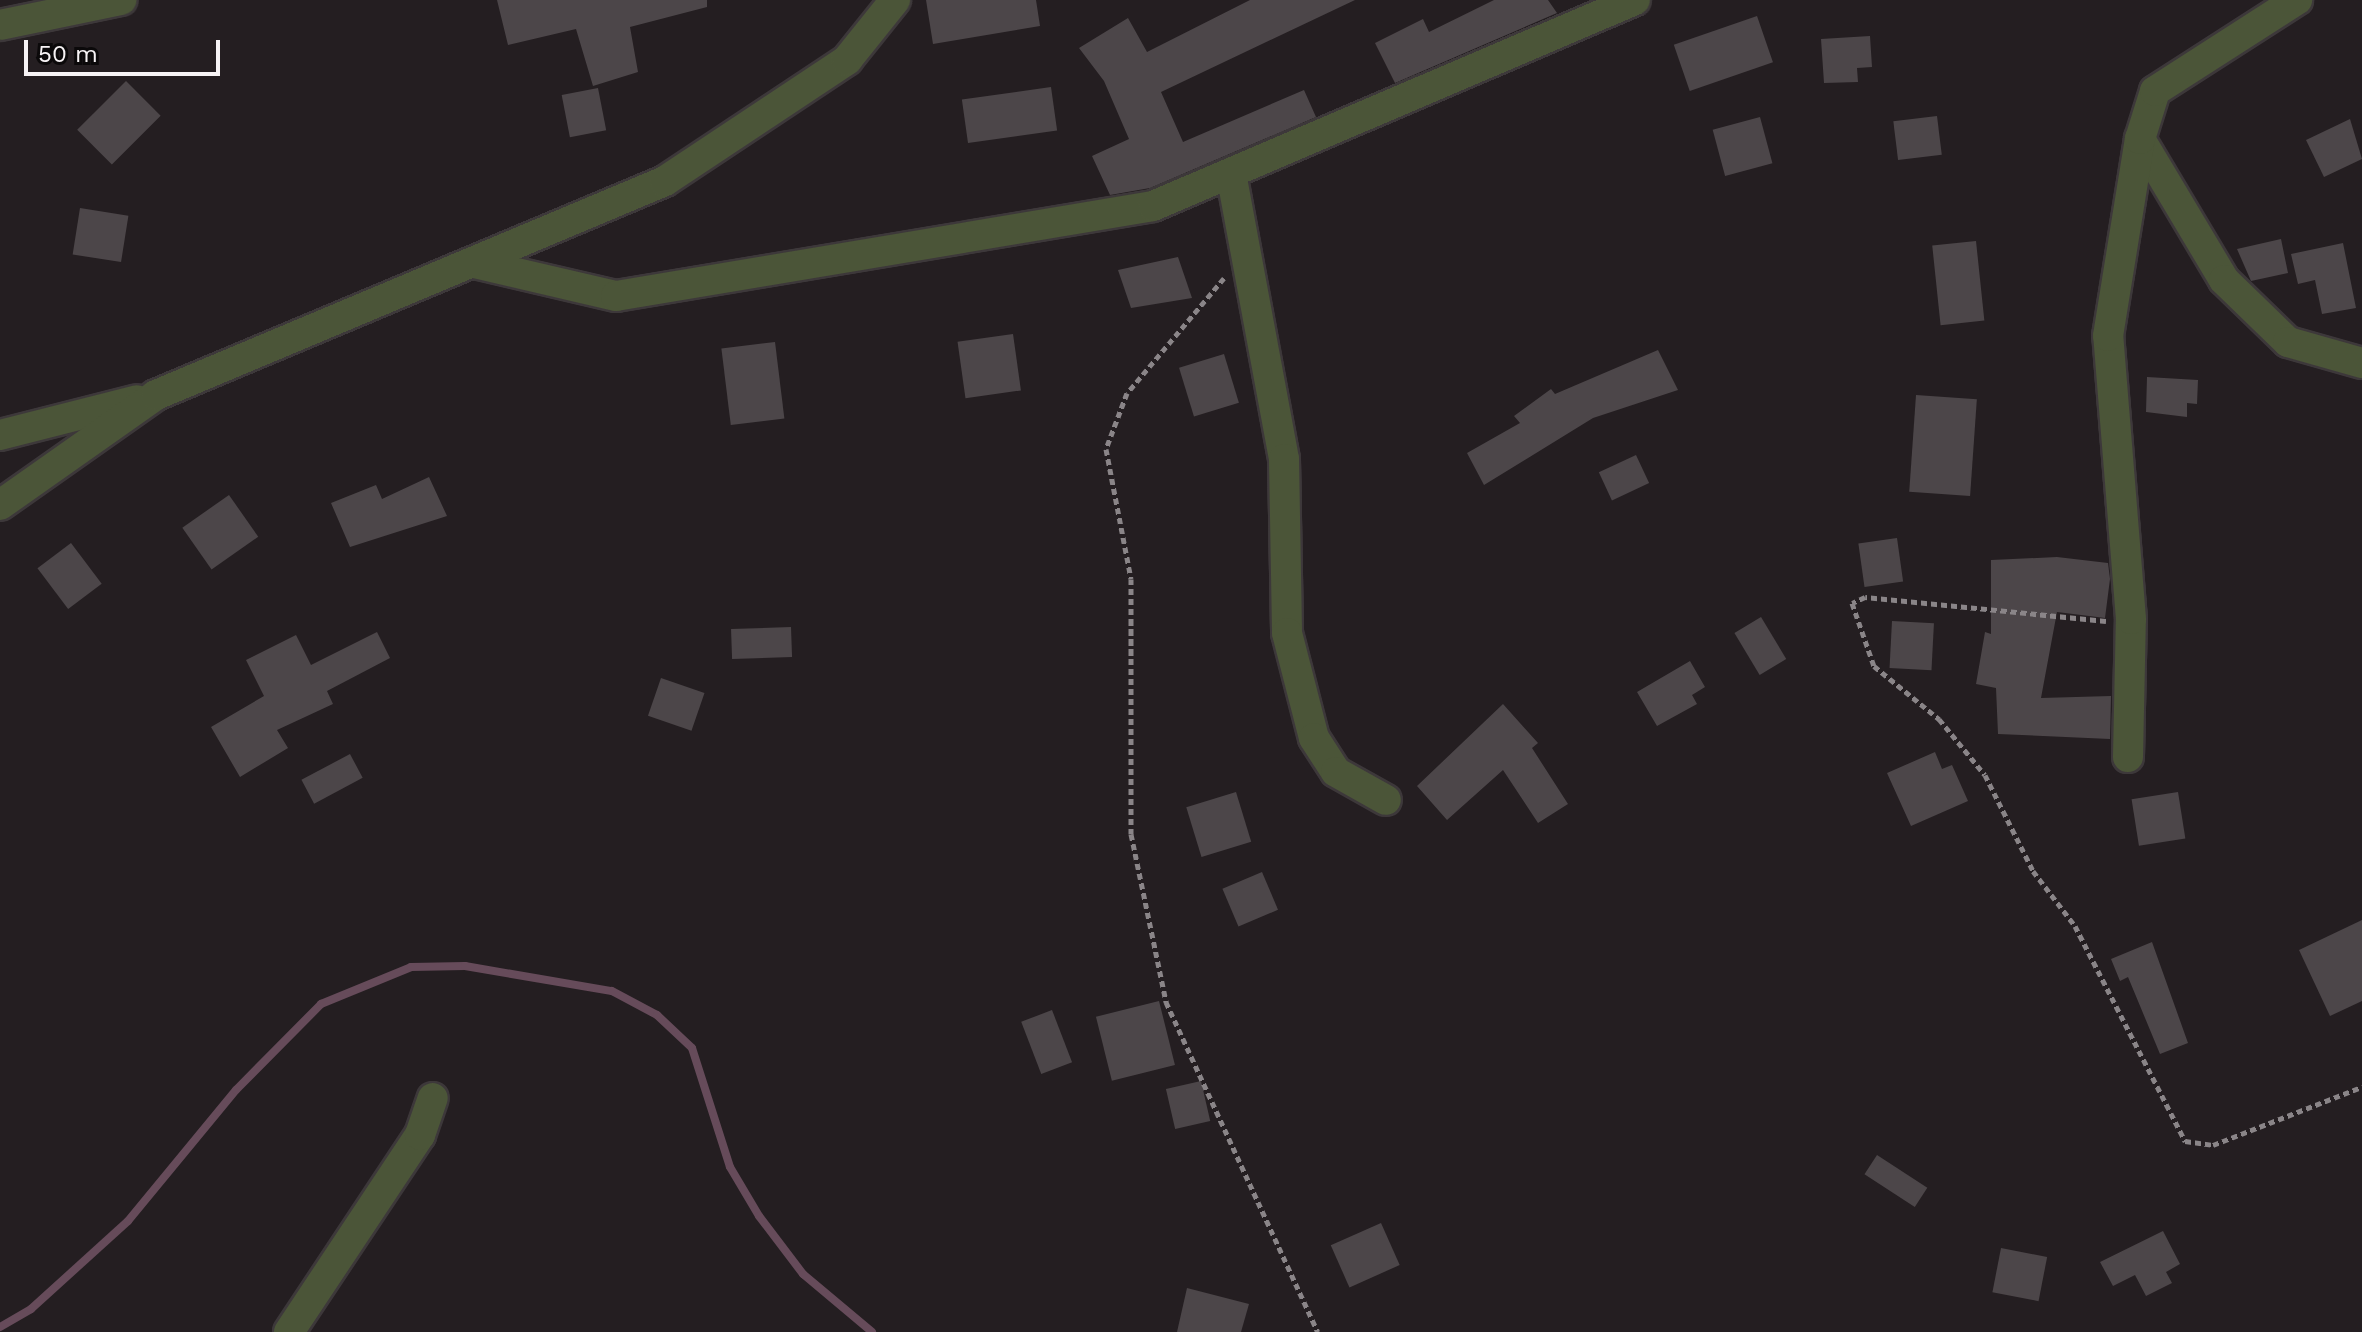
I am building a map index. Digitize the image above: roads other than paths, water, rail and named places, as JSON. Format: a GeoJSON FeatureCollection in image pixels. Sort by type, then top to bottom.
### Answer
{"type":"FeatureCollection","features":[{"type":"Feature","properties":{"kind":"street"},"geometry":{"type":"LineString","coordinates":[[0,25],[121,0]]}},
{"type":"Feature","properties":{"kind":"street"},"geometry":{"type":"LineString","coordinates":[[0,435],[156,395],[665,181],[847,60],[895,0]]}},
{"type":"Feature","properties":{"kind":"street"},"geometry":{"type":"LineString","coordinates":[[474,263],[616,296],[1153,206],[1635,0]]}},
{"type":"Feature","properties":{"kind":"street"},"geometry":{"type":"LineString","coordinates":[[2128,757],[2131,619],[2108,336],[2140,139],[2155,91],[2297,0]]}},
{"type":"Feature","properties":{"kind":"street"},"geometry":{"type":"LineString","coordinates":[[2140,139],[2224,280],[2288,342],[2362,363]]}},
{"type":"Feature","properties":{"kind":"street"},"geometry":{"type":"LineString","coordinates":[[1231,173],[1284,459],[1282,612],[1314,738],[1336,772],[1386,800]]}},
{"type":"Feature","properties":{"kind":"street"},"geometry":{"type":"LineString","coordinates":[[0,505],[156,395]]}},
{"type":"Feature","properties":{"kind":"street"},"geometry":{"type":"LineString","coordinates":[[289,1332],[420,1135],[433,1098]]}},
{"type":"Feature","properties":{"kind":"waterway"},"geometry":{"type":"LineString","coordinates":[[0,1327],[31,1309],[128,1221],[236,1090],[321,1004],[411,967],[465,966],[612,991],[657,1015],[692,1048],[730,1167],[759,1216],[803,1274],[872,1332]]}}]}
